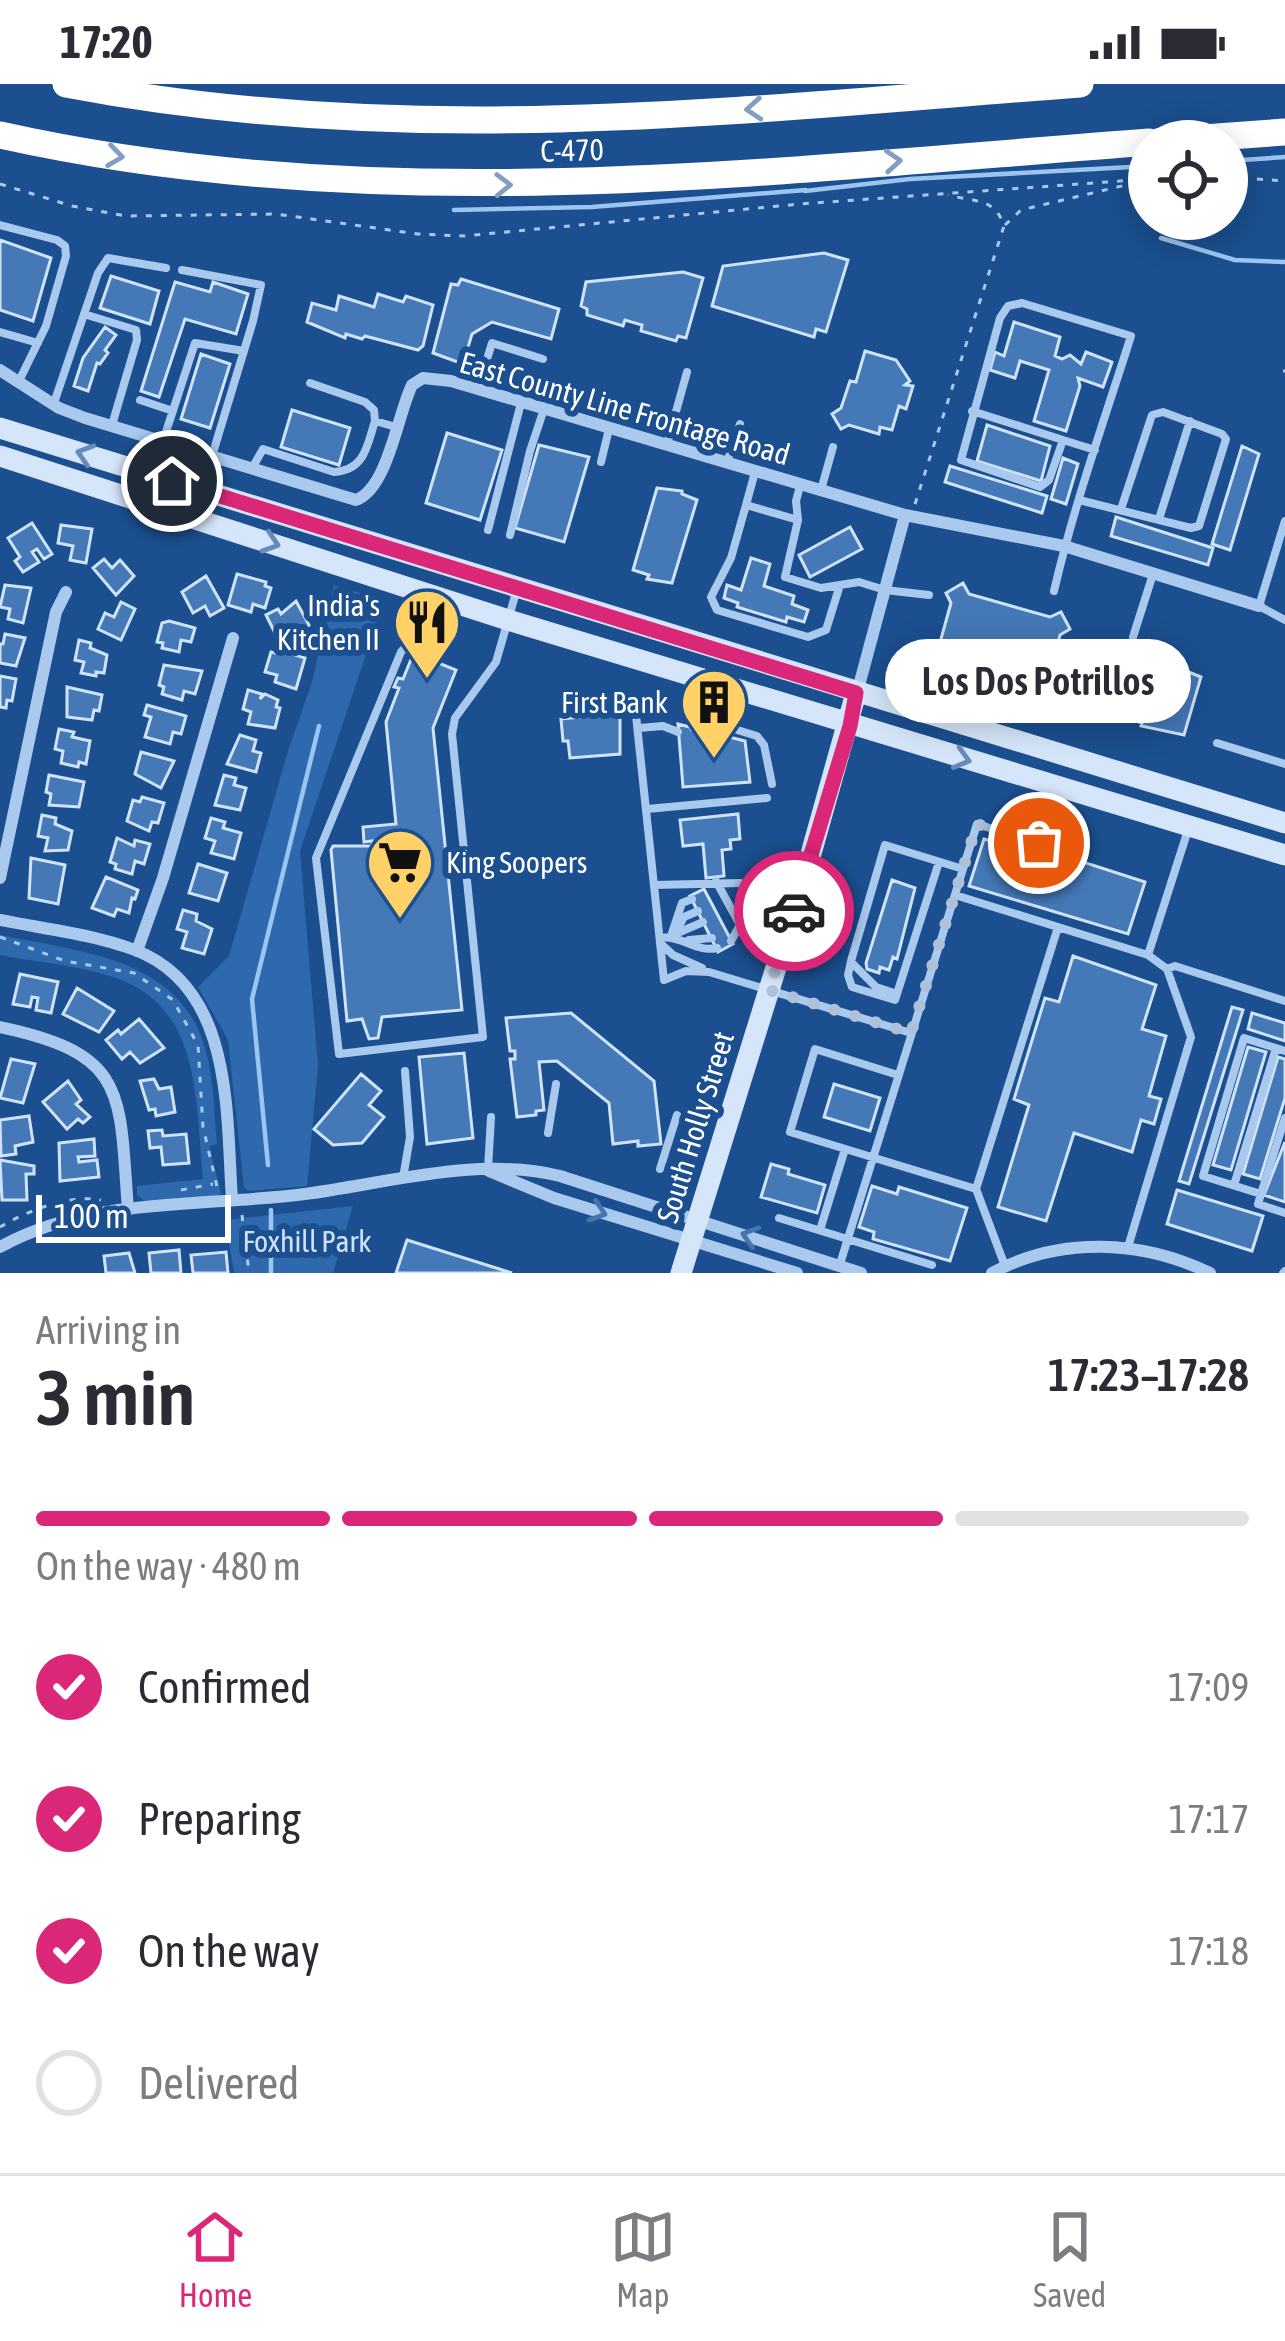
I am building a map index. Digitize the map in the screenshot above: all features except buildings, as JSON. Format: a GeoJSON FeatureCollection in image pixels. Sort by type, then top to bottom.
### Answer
{"type":"FeatureCollection","features":[{"type":"Feature","properties":{"kind":"highway","name":"C-470"},"geometry":{"type":"LineString","coordinates":[[66,84],[311,117],[514,123],[1080,84]]}},
{"type":"Feature","properties":{"kind":"highway"},"geometry":{"type":"LineString","coordinates":[[1248,134],[1285,131]]}},
{"type":"Feature","properties":{"kind":"highway","name":"C-470"},"geometry":{"type":"LineString","coordinates":[[0,135],[206,170],[331,181],[461,185],[616,182],[1128,144]]}},
{"type":"Feature","properties":{"kind":"main road"},"geometry":{"type":"LineString","coordinates":[[0,428],[1285,824]]}},
{"type":"Feature","properties":{"kind":"main road"},"geometry":{"type":"LineString","coordinates":[[0,456],[508,620],[1285,855]]}},
{"type":"Feature","properties":{"kind":"main road","name":"South Holly Street"},"geometry":{"type":"LineString","coordinates":[[681,1273],[850,726],[856,693]]}},
{"type":"Feature","properties":{"kind":"main road"},"geometry":{"type":"LineString","coordinates":[[1189,826],[1204,820],[1285,843]]}},
{"type":"Feature","properties":{"kind":"street","name":"East County Line Frontage Road"},"geometry":{"type":"LineString","coordinates":[[0,370],[53,404],[111,427],[345,499],[364,497],[380,478],[412,386],[423,378],[478,389],[905,514],[1064,546],[1259,606]]}},
{"type":"Feature","properties":{"kind":"street","name":"South Holly Street"},"geometry":{"type":"LineString","coordinates":[[856,693],[905,514]]}},
{"type":"Feature","properties":{"kind":"street"},"geometry":{"type":"LineString","coordinates":[[0,878],[56,612],[66,592]]}},
{"type":"Feature","properties":{"kind":"street"},"geometry":{"type":"LineString","coordinates":[[137,951],[233,638]]}},
{"type":"Feature","properties":{"kind":"street"},"geometry":{"type":"LineString","coordinates":[[0,920],[137,951],[176,976],[192,993],[214,1034],[220,1062],[232,1200]]}},
{"type":"Feature","properties":{"kind":"street"},"geometry":{"type":"LineString","coordinates":[[0,1027],[67,1044],[85,1054],[104,1076],[122,1126],[128,1210]]}},
{"type":"Feature","properties":{"kind":"street"},"geometry":{"type":"LineString","coordinates":[[0,1247],[62,1221],[128,1210],[532,1169],[861,1273]]}},
{"type":"Feature","properties":{"kind":"street"},"geometry":{"type":"LineString","coordinates":[[488,1171],[554,1198],[797,1273]]}},
{"type":"Feature","properties":{"kind":"street"},"geometry":{"type":"LineString","coordinates":[[999,1269],[1060,1250],[1128,1247],[1176,1258],[1210,1273]]}},
{"type":"Feature","properties":{"kind":"lane"},"geometry":{"type":"LineString","coordinates":[[0,225],[65,246],[66,256],[38,343],[19,381]]}},
{"type":"Feature","properties":{"kind":"lane"},"geometry":{"type":"LineString","coordinates":[[53,404],[98,273],[108,258],[166,268]]}},
{"type":"Feature","properties":{"kind":"lane"},"geometry":{"type":"LineString","coordinates":[[182,270],[261,285],[211,458]]}},
{"type":"Feature","properties":{"kind":"lane"},"geometry":{"type":"LineString","coordinates":[[1054,591],[1131,336],[1022,302],[1008,306],[1000,318],[960,455],[965,464],[1040,487],[1049,480],[1063,440]]}},
{"type":"Feature","properties":{"kind":"lane"},"geometry":{"type":"LineString","coordinates":[[85,314],[136,330],[111,427]]}},
{"type":"Feature","properties":{"kind":"lane"},"geometry":{"type":"LineString","coordinates":[[0,332],[38,343]]}},
{"type":"Feature","properties":{"kind":"lane"},"geometry":{"type":"LineString","coordinates":[[163,442],[196,343],[244,351]]}},
{"type":"Feature","properties":{"kind":"lane"},"geometry":{"type":"LineString","coordinates":[[478,389],[492,343],[543,359]]}},
{"type":"Feature","properties":{"kind":"lane"},"geometry":{"type":"LineString","coordinates":[[667,445],[686,372]]}},
{"type":"Feature","properties":{"kind":"lane"},"geometry":{"type":"LineString","coordinates":[[251,470],[262,449],[334,472],[357,468],[375,421],[374,410],[364,401],[310,383]]}},
{"type":"Feature","properties":{"kind":"lane"},"geometry":{"type":"LineString","coordinates":[[140,400],[172,411]]}},
{"type":"Feature","properties":{"kind":"lane"},"geometry":{"type":"LineString","coordinates":[[488,530],[522,402]]}},
{"type":"Feature","properties":{"kind":"lane"},"geometry":{"type":"LineString","coordinates":[[510,535],[544,409]]}},
{"type":"Feature","properties":{"kind":"lane"},"geometry":{"type":"LineString","coordinates":[[972,411],[1095,451]]}},
{"type":"Feature","properties":{"kind":"lane"},"geometry":{"type":"LineString","coordinates":[[1079,500],[1191,528],[1203,520],[1226,439],[1213,428],[1162,412],[1152,415],[1121,508]]}},
{"type":"Feature","properties":{"kind":"lane"},"geometry":{"type":"LineString","coordinates":[[375,421],[396,427]]}},
{"type":"Feature","properties":{"kind":"lane"},"geometry":{"type":"LineString","coordinates":[[1159,519],[1190,421]]}},
{"type":"Feature","properties":{"kind":"lane"},"geometry":{"type":"LineString","coordinates":[[727,462],[740,424]]}},
{"type":"Feature","properties":{"kind":"lane"},"geometry":{"type":"LineString","coordinates":[[601,462],[610,428]]}},
{"type":"Feature","properties":{"kind":"lane"},"geometry":{"type":"LineString","coordinates":[[820,490],[833,447]]}},
{"type":"Feature","properties":{"kind":"lane"},"geometry":{"type":"LineString","coordinates":[[755,470],[730,558],[711,597],[717,610],[808,637],[820,635],[826,630],[840,586]]}},
{"type":"Feature","properties":{"kind":"lane"},"geometry":{"type":"LineString","coordinates":[[800,484],[799,520],[785,577],[821,588],[859,582],[928,595]]}},
{"type":"Feature","properties":{"kind":"lane"},"geometry":{"type":"LineString","coordinates":[[746,505],[799,520]]}},
{"type":"Feature","properties":{"kind":"lane"},"geometry":{"type":"LineString","coordinates":[[1285,521],[1259,606],[1285,620]]}},
{"type":"Feature","properties":{"kind":"lane"},"geometry":{"type":"LineString","coordinates":[[1133,637],[1154,573]]}},
{"type":"Feature","properties":{"kind":"lane"},"geometry":{"type":"LineString","coordinates":[[410,642],[401,652],[316,858],[339,1054],[483,1037],[452,734],[455,718],[496,662],[518,587]]}},
{"type":"Feature","properties":{"kind":"lane"},"geometry":{"type":"LineString","coordinates":[[635,706],[664,980],[686,971],[709,971]]}},
{"type":"Feature","properties":{"kind":"lane"},"geometry":{"type":"LineString","coordinates":[[693,728],[710,722],[757,736],[764,746],[772,784]]}},
{"type":"Feature","properties":{"kind":"lane"},"geometry":{"type":"LineString","coordinates":[[639,728],[663,726],[679,733]]}},
{"type":"Feature","properties":{"kind":"lane"},"geometry":{"type":"LineString","coordinates":[[1217,743],[1285,764]]}},
{"type":"Feature","properties":{"kind":"lane"},"geometry":{"type":"LineString","coordinates":[[647,809],[767,798]]}},
{"type":"Feature","properties":{"kind":"lane"},"geometry":{"type":"LineString","coordinates":[[840,1264],[977,824],[1069,853]]}},
{"type":"Feature","properties":{"kind":"lane"},"geometry":{"type":"LineString","coordinates":[[1148,955],[1189,826]]}},
{"type":"Feature","properties":{"kind":"lane"},"geometry":{"type":"LineString","coordinates":[[939,862],[895,1000],[852,987],[850,962],[885,845],[963,869]]}},
{"type":"Feature","properties":{"kind":"lane"},"geometry":{"type":"LineString","coordinates":[[706,891],[717,883]]}},
{"type":"Feature","properties":{"kind":"lane"},"geometry":{"type":"LineString","coordinates":[[717,883],[740,925],[729,936]]}},
{"type":"Feature","properties":{"kind":"lane"},"geometry":{"type":"LineString","coordinates":[[655,885],[740,883]]}},
{"type":"Feature","properties":{"kind":"lane"},"geometry":{"type":"LineString","coordinates":[[955,896],[1148,955],[1167,969],[1191,1036],[1128,1247]]}},
{"type":"Feature","properties":{"kind":"lane"},"geometry":{"type":"LineString","coordinates":[[712,903],[725,897]]}},
{"type":"Feature","properties":{"kind":"lane"},"geometry":{"type":"LineString","coordinates":[[676,937],[682,903],[692,899]]}},
{"type":"Feature","properties":{"kind":"lane"},"geometry":{"type":"LineString","coordinates":[[676,937],[684,917],[698,910]]}},
{"type":"Feature","properties":{"kind":"lane"},"geometry":{"type":"LineString","coordinates":[[718,915],[734,913]]}},
{"type":"Feature","properties":{"kind":"lane"},"geometry":{"type":"LineString","coordinates":[[660,941],[704,922]]}},
{"type":"Feature","properties":{"kind":"lane"},"geometry":{"type":"LineString","coordinates":[[999,1269],[976,1190],[1058,927]]}},
{"type":"Feature","properties":{"kind":"lane"},"geometry":{"type":"LineString","coordinates":[[676,937],[714,943]]}},
{"type":"Feature","properties":{"kind":"lane"},"geometry":{"type":"LineString","coordinates":[[660,941],[673,955],[709,971],[911,1033]]}},
{"type":"Feature","properties":{"kind":"lane"},"geometry":{"type":"LineString","coordinates":[[850,962],[876,987],[897,994]]}},
{"type":"Feature","properties":{"kind":"lane"},"geometry":{"type":"LineString","coordinates":[[1167,969],[1175,966],[1285,1001]]}},
{"type":"Feature","properties":{"kind":"lane"},"geometry":{"type":"LineString","coordinates":[[1234,1185],[1280,1049],[1244,1038],[1203,1176],[1261,1194]]}},
{"type":"Feature","properties":{"kind":"lane"},"geometry":{"type":"LineString","coordinates":[[898,1075],[815,1049],[790,1132],[976,1190]]}},
{"type":"Feature","properties":{"kind":"lane"},"geometry":{"type":"LineString","coordinates":[[403,1179],[410,1138],[405,1071]]}},
{"type":"Feature","properties":{"kind":"lane"},"geometry":{"type":"LineString","coordinates":[[548,1133],[556,1084]]}},
{"type":"Feature","properties":{"kind":"lane"},"geometry":{"type":"LineString","coordinates":[[660,1168],[677,1115]]}},
{"type":"Feature","properties":{"kind":"lane"},"geometry":{"type":"LineString","coordinates":[[488,1171],[491,1117]]}},
{"type":"Feature","properties":{"kind":"lane"},"geometry":{"type":"LineString","coordinates":[[1285,1118],[1258,1204],[1285,1213]]}},
{"type":"Feature","properties":{"kind":"lane"},"geometry":{"type":"LineString","coordinates":[[820,1230],[845,1149]]}},
{"type":"Feature","properties":{"kind":"lane"},"geometry":{"type":"LineString","coordinates":[[779,1218],[932,1265]]}},
{"type":"Feature","properties":{"kind":"path"},"geometry":{"type":"LineString","coordinates":[[1248,178],[1285,181]]}},
{"type":"Feature","properties":{"kind":"path"},"geometry":{"type":"LineString","coordinates":[[0,184],[72,206],[126,216],[276,214],[446,236],[1128,181]]}},
{"type":"Feature","properties":{"kind":"path"},"geometry":{"type":"LineString","coordinates":[[905,514],[917,502],[1004,226],[1018,211],[1128,188]]}},
{"type":"Feature","properties":{"kind":"path"},"geometry":{"type":"LineString","coordinates":[[946,194],[989,203],[1004,226]]}},
{"type":"Feature","properties":{"kind":"path"},"geometry":{"type":"LineString","coordinates":[[0,937],[65,961],[134,973],[173,1000],[198,1045],[198,1090],[215,1184]]}},
{"type":"Feature","properties":{"kind":"path"},"geometry":{"type":"LineString","coordinates":[[0,1227],[88,1198],[110,1202]]}},
{"type":"Feature","properties":{"kind":"path"},"geometry":{"type":"LineString","coordinates":[[242,1214],[249,1273]]}},
{"type":"Feature","properties":{"kind":"green space"},"geometry":{"type":"Polygon","coordinates":[[[334,585],[384,601],[300,851],[318,1065],[307,1186],[248,1191],[228,1040],[198,987],[229,956],[312,682],[334,585]]]}},
{"type":"Feature","properties":{"kind":"green space"},"geometry":{"type":"Polygon","coordinates":[[[0,935],[124,964],[175,996],[193,1020],[209,1062],[217,1144],[209,1146],[221,1193],[145,1201],[137,1195],[137,1186],[203,1179],[195,1088],[178,1032],[163,1009],[140,990],[110,976],[0,955],[0,935]]]}},
{"type":"Feature","properties":{"kind":"green space","name":"Foxhill Park"},"geometry":{"type":"Polygon","coordinates":[[[353,1206],[333,1273],[234,1273],[225,1220],[353,1206]]]}},
{"type":"Feature","properties":{"kind":"waterway"},"geometry":{"type":"LineString","coordinates":[[1248,160],[1285,157]]}},
{"type":"Feature","properties":{"kind":"waterway"},"geometry":{"type":"LineString","coordinates":[[805,191],[910,179],[1128,167]]}},
{"type":"Feature","properties":{"kind":"waterway"},"geometry":{"type":"LineString","coordinates":[[454,210],[592,207],[806,190]]}},
{"type":"Feature","properties":{"kind":"waterway"},"geometry":{"type":"LineString","coordinates":[[1168,240],[1235,260],[1285,262]]}},
{"type":"Feature","properties":{"kind":"waterway"},"geometry":{"type":"LineString","coordinates":[[268,1165],[252,999],[319,726]]}},
{"type":"Feature","properties":{"kind":"waterway"},"geometry":{"type":"LineString","coordinates":[[271,1210],[271,1273]]}},
{"type":"Feature","properties":{"kind":"way so far"},"geometry":{"type":"LineString","coordinates":[[794,911],[769,990],[911,1033],[977,824],[1039,843]]}},
{"type":"Feature","properties":{"kind":"place","name":"India's Kitchen II"},"geometry":{"type":"Point","coordinates":[427,681]}},
{"type":"Feature","properties":{"kind":"place","name":"First Bank"},"geometry":{"type":"Point","coordinates":[714,761]}},
{"type":"Feature","properties":{"kind":"place","name":"Los Dos Potrillos"},"geometry":{"type":"Point","coordinates":[1039,843]}},
{"type":"Feature","properties":{"kind":"place","name":"King Soopers"},"geometry":{"type":"Point","coordinates":[400,921]}},
{"type":"Feature","properties":{"kind":"route"},"geometry":{"type":"LineString","coordinates":[[172,481],[856,693],[794,911]]}}]}
